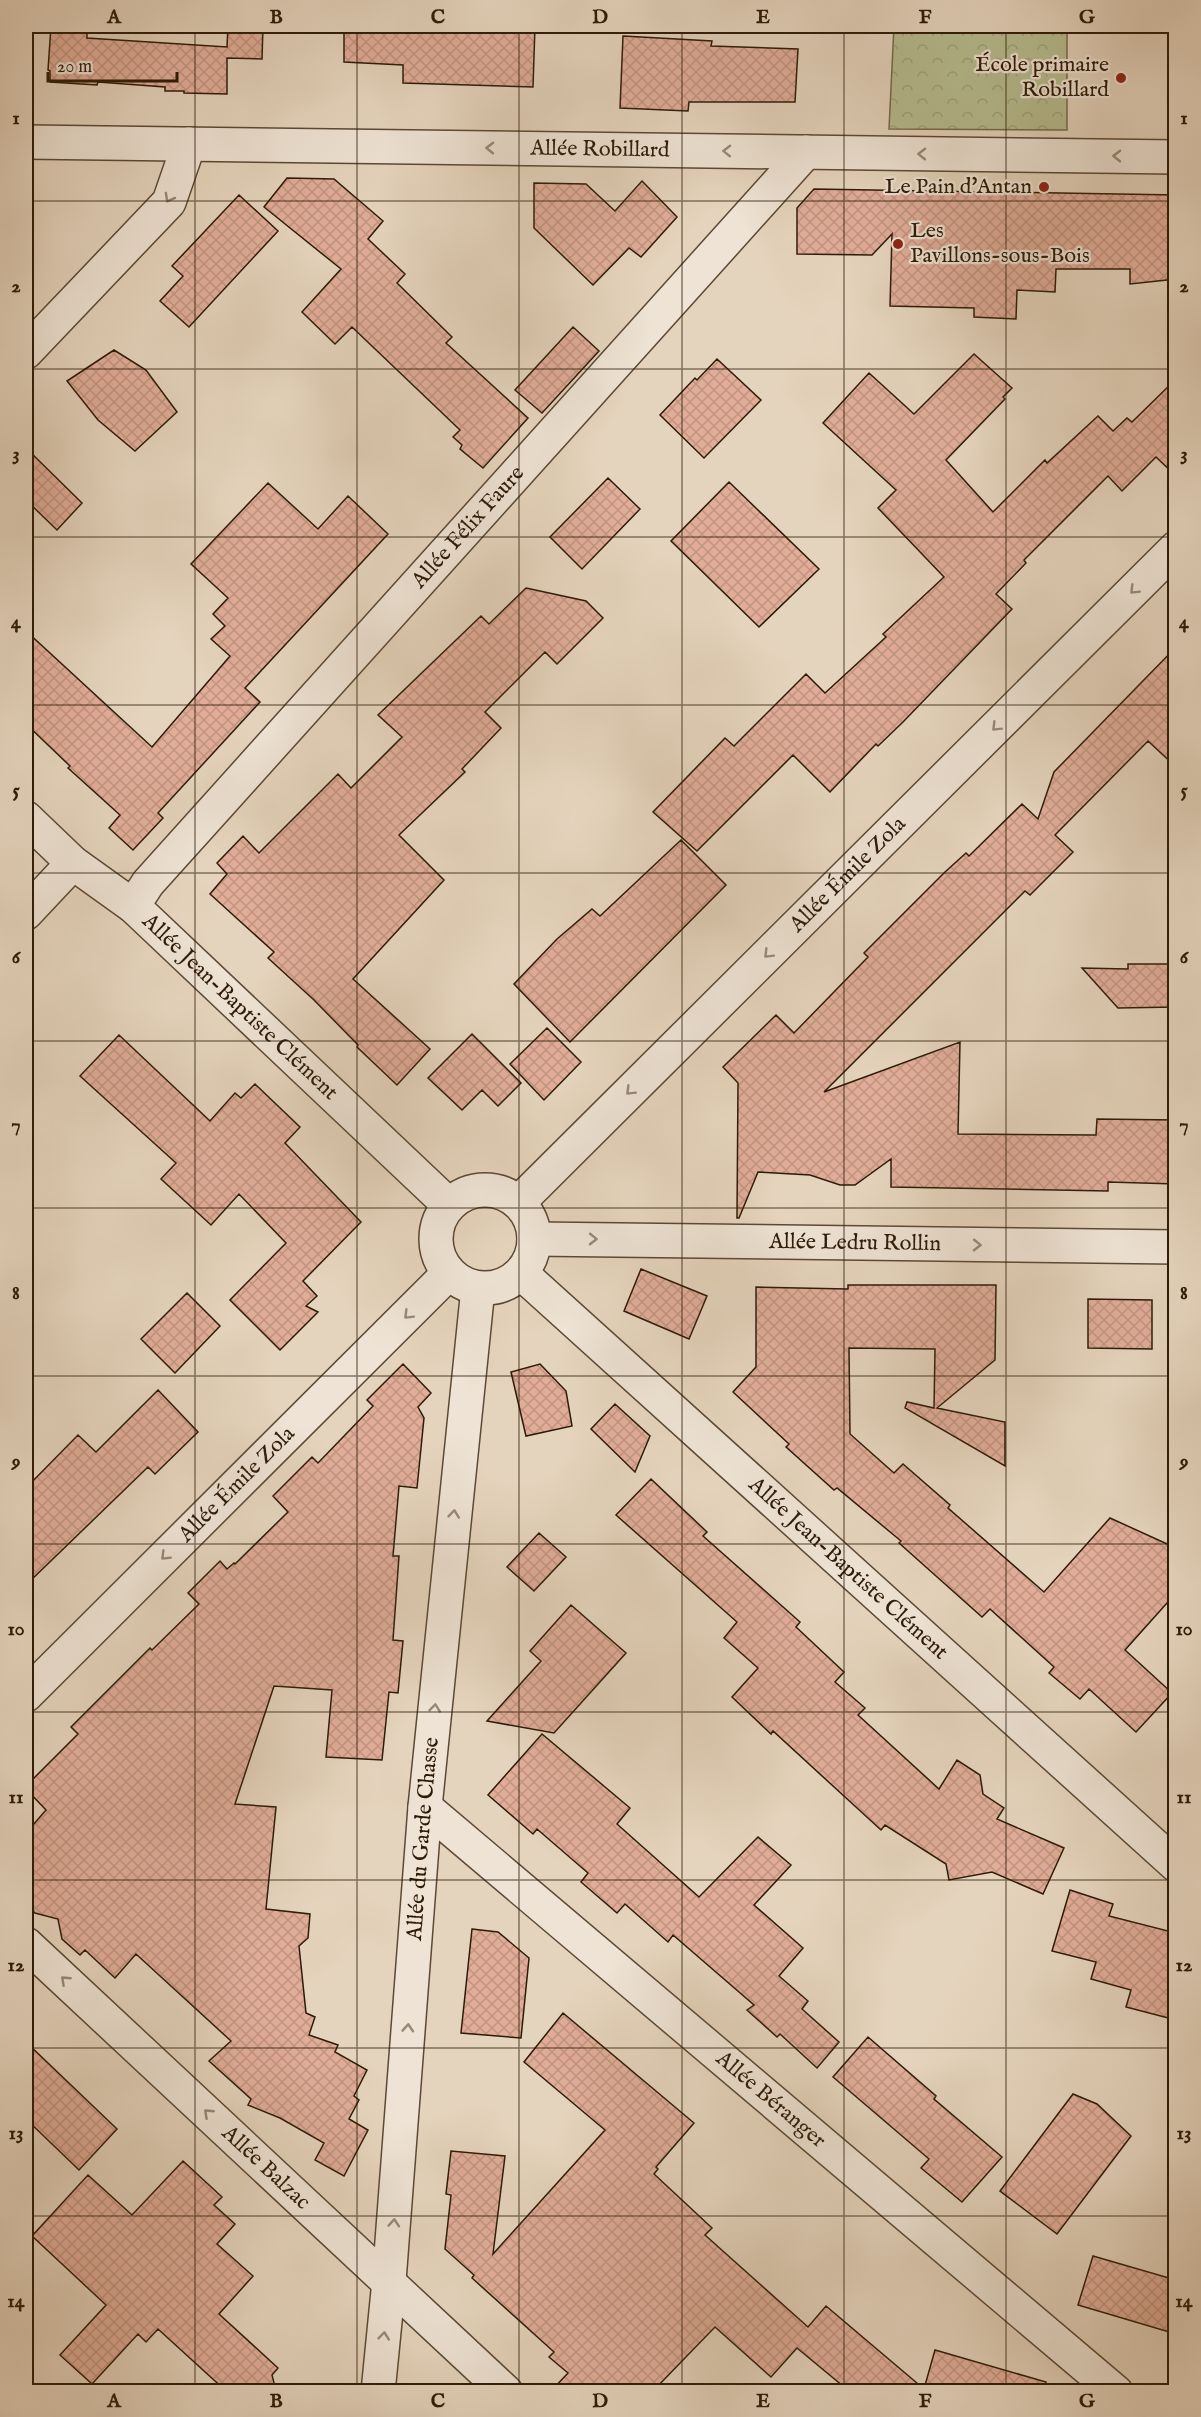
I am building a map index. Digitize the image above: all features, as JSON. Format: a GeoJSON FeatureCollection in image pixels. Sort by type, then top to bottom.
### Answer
{"type":"FeatureCollection","features":[{"type":"Feature","properties":{"kind":"street","name":"Allée Robillard"},"geometry":{"type":"LineString","coordinates":[[26,141],[1176,157]]}},
{"type":"Feature","properties":{"kind":"street"},"geometry":{"type":"LineString","coordinates":[[26,352],[169,202],[189,144]]}},
{"type":"Feature","properties":{"kind":"street","name":"Allée Félix Faure"},"geometry":{"type":"LineString","coordinates":[[133,906],[148,883],[806,152]]}},
{"type":"Feature","properties":{"kind":"street","name":"Allée Émile Zola"},"geometry":{"type":"LineString","coordinates":[[519,1202],[1176,548]]}},
{"type":"Feature","properties":{"kind":"street","name":"Allée Jean-Baptiste Clément"},"geometry":{"type":"LineString","coordinates":[[26,819],[73,863],[133,906],[448,1204]]}},
{"type":"Feature","properties":{"kind":"street"},"geometry":{"type":"LineString","coordinates":[[26,914],[73,863]]}},
{"type":"Feature","properties":{"kind":"street"},"geometry":{"type":"LineString","coordinates":[[491,1189],[519,1202],[533,1226],[534,1239],[533,1251],[521,1273],[501,1286],[478,1288],[462,1283],[449,1273],[440,1261],[435,1246],[435,1231],[448,1204],[461,1195],[476,1190],[491,1189]]}},
{"type":"Feature","properties":{"kind":"street","name":"Allée Ledru Rollin"},"geometry":{"type":"LineString","coordinates":[[534,1239],[1176,1247]]}},
{"type":"Feature","properties":{"kind":"street","name":"Allée Émile Zola"},"geometry":{"type":"LineString","coordinates":[[26,1695],[449,1273]]}},
{"type":"Feature","properties":{"kind":"street","name":"Allée Jean-Baptiste Clément"},"geometry":{"type":"LineString","coordinates":[[521,1273],[1176,1865]]}},
{"type":"Feature","properties":{"kind":"street","name":"Allée du Garde Chasse"},"geometry":{"type":"LineString","coordinates":[[378,2391],[389,2281],[425,1807],[478,1288]]}},
{"type":"Feature","properties":{"kind":"street","name":"Allée Béranger"},"geometry":{"type":"LineString","coordinates":[[425,1807],[1116,2391]]}},
{"type":"Feature","properties":{"kind":"street","name":"Allée Balzac"},"geometry":{"type":"LineString","coordinates":[[26,1944],[506,2391]]}},
{"type":"Feature","properties":{"kind":"green space"},"geometry":{"type":"Polygon","coordinates":[[[894,26],[1067,26],[1067,130],[889,129],[894,26]]]}},
{"type":"Feature","properties":{"kind":"building"},"geometry":{"type":"Polygon","coordinates":[[[51,26],[87,26],[87,38],[227,47],[228,26],[263,26],[262,59],[227,58],[227,94],[184,93],[184,91],[165,91],[165,87],[98,82],[97,85],[50,82],[50,71],[48,70],[51,26]]]}},
{"type":"Feature","properties":{"kind":"building"},"geometry":{"type":"Polygon","coordinates":[[[344,26],[535,26],[533,87],[403,83],[403,65],[344,62],[344,26]]]}},
{"type":"Feature","properties":{"kind":"building"},"geometry":{"type":"Polygon","coordinates":[[[623,36],[712,41],[711,46],[798,49],[795,102],[689,102],[688,111],[620,108],[623,36]]]}},
{"type":"Feature","properties":{"kind":"building"},"geometry":{"type":"Polygon","coordinates":[[[287,178],[334,179],[383,221],[368,239],[405,274],[397,283],[452,337],[446,343],[528,418],[483,468],[460,449],[462,445],[453,437],[460,430],[352,327],[335,344],[302,312],[341,269],[264,207],[287,178]]]}},
{"type":"Feature","properties":{"kind":"building"},"geometry":{"type":"Polygon","coordinates":[[[642,181],[677,217],[641,257],[629,248],[593,285],[534,228],[534,183],[586,184],[615,211],[642,181]]]}},
{"type":"Feature","properties":{"kind":"building"},"geometry":{"type":"Polygon","coordinates":[[[814,189],[1176,195],[1176,279],[1130,284],[1130,269],[1056,269],[1055,292],[1017,290],[1016,319],[974,317],[974,308],[890,306],[892,234],[872,255],[797,254],[797,208],[814,189]]]}},
{"type":"Feature","properties":{"kind":"building"},"geometry":{"type":"Polygon","coordinates":[[[239,195],[278,231],[189,327],[160,301],[183,276],[172,266],[239,195]]]}},
{"type":"Feature","properties":{"kind":"building"},"geometry":{"type":"Polygon","coordinates":[[[573,327],[599,351],[542,413],[515,390],[573,327]]]}},
{"type":"Feature","properties":{"kind":"building"},"geometry":{"type":"Polygon","coordinates":[[[114,350],[146,370],[177,412],[135,451],[98,420],[67,381],[114,350]]]}},
{"type":"Feature","properties":{"kind":"building"},"geometry":{"type":"Polygon","coordinates":[[[974,354],[1012,388],[1003,397],[1005,399],[946,460],[993,512],[1045,460],[1047,463],[1098,416],[1113,431],[1127,418],[1132,422],[1176,379],[1176,476],[1156,457],[1122,491],[1108,476],[1024,560],[1026,563],[996,594],[1012,609],[903,722],[878,746],[876,744],[830,792],[793,755],[697,851],[653,812],[725,738],[734,746],[806,674],[825,693],[886,637],[883,634],[944,577],[878,508],[896,490],[823,423],[869,373],[914,414],[974,354]]]}},
{"type":"Feature","properties":{"kind":"building"},"geometry":{"type":"Polygon","coordinates":[[[717,359],[761,400],[704,458],[660,415],[695,378],[697,380],[717,359]]]}},
{"type":"Feature","properties":{"kind":"building"},"geometry":{"type":"Polygon","coordinates":[[[26,448],[82,503],[57,530],[26,500],[26,448]]]}},
{"type":"Feature","properties":{"kind":"building"},"geometry":{"type":"Polygon","coordinates":[[[608,478],[640,509],[582,569],[550,537],[608,478]]]}},
{"type":"Feature","properties":{"kind":"building"},"geometry":{"type":"Polygon","coordinates":[[[729,482],[819,569],[759,627],[671,541],[729,482]]]}},
{"type":"Feature","properties":{"kind":"building"},"geometry":{"type":"Polygon","coordinates":[[[268,483],[318,529],[348,496],[388,534],[245,688],[260,702],[158,813],[163,818],[133,850],[109,828],[120,815],[68,768],[70,766],[26,724],[26,631],[152,747],[230,656],[211,639],[225,626],[213,614],[228,598],[191,564],[268,483]]]}},
{"type":"Feature","properties":{"kind":"building"},"geometry":{"type":"Polygon","coordinates":[[[526,588],[586,601],[603,618],[557,664],[545,652],[485,712],[501,728],[462,769],[465,772],[399,835],[444,880],[353,979],[430,1049],[397,1085],[357,1047],[358,1045],[314,1000],[268,958],[274,952],[210,894],[227,874],[217,863],[243,836],[259,853],[338,774],[351,788],[402,737],[378,715],[481,616],[489,624],[526,588]]]}},
{"type":"Feature","properties":{"kind":"building"},"geometry":{"type":"Polygon","coordinates":[[[1176,647],[1176,767],[1148,741],[1055,835],[1073,852],[1030,895],[1025,891],[824,1092],[960,1042],[958,1134],[1096,1135],[1097,1119],[1176,1120],[1176,1184],[1108,1182],[1108,1191],[891,1187],[891,1159],[855,1185],[840,1185],[810,1175],[758,1172],[739,1218],[737,1218],[738,1083],[723,1067],[776,1015],[794,1033],[868,957],[864,953],[945,872],[966,853],[969,856],[1022,804],[1038,819],[1054,772],[1176,647]]]}},
{"type":"Feature","properties":{"kind":"building"},"geometry":{"type":"Polygon","coordinates":[[[681,840],[726,885],[570,1042],[514,984],[557,939],[592,909],[600,916],[681,840]]]}},
{"type":"Feature","properties":{"kind":"building"},"geometry":{"type":"Polygon","coordinates":[[[1128,964],[1176,964],[1176,1007],[1118,1008],[1082,968],[1128,969],[1128,964]]]}},
{"type":"Feature","properties":{"kind":"building"},"geometry":{"type":"Polygon","coordinates":[[[547,1028],[581,1062],[544,1100],[510,1064],[547,1028]]]}},
{"type":"Feature","properties":{"kind":"building"},"geometry":{"type":"Polygon","coordinates":[[[472,1034],[521,1083],[498,1106],[482,1090],[462,1110],[428,1078],[472,1034]]]}},
{"type":"Feature","properties":{"kind":"building"},"geometry":{"type":"Polygon","coordinates":[[[119,1035],[210,1121],[235,1093],[241,1098],[255,1084],[300,1127],[285,1143],[361,1222],[303,1281],[317,1296],[306,1306],[318,1312],[280,1350],[230,1300],[286,1243],[239,1194],[211,1225],[161,1179],[176,1163],[80,1076],[119,1035]]]}},
{"type":"Feature","properties":{"kind":"building"},"geometry":{"type":"Polygon","coordinates":[[[641,1269],[707,1296],[689,1339],[624,1311],[641,1269]]]}},
{"type":"Feature","properties":{"kind":"building"},"geometry":{"type":"Polygon","coordinates":[[[848,1285],[996,1285],[995,1360],[937,1408],[1005,1422],[1005,1466],[905,1408],[907,1402],[934,1408],[935,1349],[849,1348],[850,1434],[894,1473],[903,1464],[950,1505],[948,1508],[1044,1592],[1110,1518],[1176,1548],[1176,1593],[1125,1650],[1172,1693],[1136,1732],[1089,1689],[1080,1699],[1049,1673],[1054,1667],[990,1609],[982,1617],[899,1543],[901,1541],[837,1488],[834,1490],[786,1447],[789,1444],[733,1392],[756,1367],[756,1287],[848,1289],[848,1285]]]}},
{"type":"Feature","properties":{"kind":"building"},"geometry":{"type":"Polygon","coordinates":[[[187,1293],[220,1326],[175,1373],[141,1339],[187,1293]]]}},
{"type":"Feature","properties":{"kind":"building"},"geometry":{"type":"Polygon","coordinates":[[[1088,1299],[1152,1300],[1152,1349],[1088,1348],[1088,1299]]]}},
{"type":"Feature","properties":{"kind":"building"},"geometry":{"type":"Polygon","coordinates":[[[403,1364],[431,1393],[418,1407],[424,1418],[417,1488],[399,1486],[393,1556],[399,1556],[393,1640],[403,1641],[398,1693],[389,1692],[382,1760],[326,1757],[332,1690],[274,1686],[235,1804],[276,1807],[266,1909],[310,1914],[308,1938],[299,1946],[306,2013],[315,2017],[309,2035],[338,2045],[335,2052],[367,2070],[354,2096],[359,2100],[349,2119],[368,2130],[344,2176],[315,2160],[324,2143],[280,2118],[248,2105],[251,2099],[209,2061],[231,2041],[136,1954],[115,1978],[85,1950],[80,1955],[62,1939],[58,1919],[35,1913],[26,1904],[26,1833],[46,1810],[26,1789],[26,1786],[78,1734],[71,1727],[150,1648],[152,1650],[199,1604],[188,1593],[220,1561],[227,1569],[235,1564],[288,1512],[273,1496],[312,1457],[318,1463],[373,1406],[367,1400],[403,1364]]]}},
{"type":"Feature","properties":{"kind":"building"},"geometry":{"type":"Polygon","coordinates":[[[540,1364],[566,1391],[572,1426],[526,1436],[511,1372],[540,1364]]]}},
{"type":"Feature","properties":{"kind":"building"},"geometry":{"type":"Polygon","coordinates":[[[158,1390],[198,1432],[155,1474],[148,1467],[26,1585],[26,1488],[78,1435],[96,1452],[158,1390]]]}},
{"type":"Feature","properties":{"kind":"building"},"geometry":{"type":"Polygon","coordinates":[[[615,1404],[650,1436],[635,1472],[591,1429],[615,1404]]]}},
{"type":"Feature","properties":{"kind":"building"},"geometry":{"type":"Polygon","coordinates":[[[651,1479],[707,1532],[703,1536],[800,1622],[796,1627],[844,1672],[835,1682],[865,1708],[858,1715],[939,1789],[957,1760],[980,1775],[983,1794],[1004,1808],[997,1819],[1064,1848],[1043,1894],[992,1872],[949,1880],[946,1864],[885,1825],[881,1830],[773,1731],[771,1734],[732,1697],[758,1668],[724,1638],[737,1622],[616,1515],[651,1479]]]}},
{"type":"Feature","properties":{"kind":"building"},"geometry":{"type":"Polygon","coordinates":[[[539,1533],[566,1557],[534,1591],[507,1567],[539,1533]]]}},
{"type":"Feature","properties":{"kind":"building"},"geometry":{"type":"Polygon","coordinates":[[[571,1605],[626,1653],[554,1733],[487,1721],[541,1661],[530,1651],[571,1605]]]}},
{"type":"Feature","properties":{"kind":"building"},"geometry":{"type":"Polygon","coordinates":[[[542,1734],[630,1808],[617,1824],[699,1897],[758,1837],[791,1865],[754,1905],[803,1948],[779,1976],[808,2001],[802,2009],[839,2042],[817,2068],[780,2034],[777,2037],[747,2010],[754,2005],[673,1935],[668,1942],[625,1904],[617,1913],[581,1882],[588,1873],[537,1829],[533,1834],[488,1795],[542,1734]]]}},
{"type":"Feature","properties":{"kind":"building"},"geometry":{"type":"Polygon","coordinates":[[[1070,1890],[1113,1904],[1109,1916],[1176,1933],[1176,2020],[1126,2007],[1131,1990],[1091,1979],[1096,1962],[1052,1951],[1070,1890]]]}},
{"type":"Feature","properties":{"kind":"building"},"geometry":{"type":"Polygon","coordinates":[[[472,1929],[498,1932],[529,1958],[521,2038],[461,2033],[472,1929]]]}},
{"type":"Feature","properties":{"kind":"building"},"geometry":{"type":"Polygon","coordinates":[[[563,2013],[694,2123],[656,2167],[658,2169],[654,2174],[712,2228],[705,2235],[808,2327],[826,2306],[924,2389],[935,2350],[1046,2382],[1045,2391],[849,2391],[797,2348],[771,2377],[715,2327],[653,2391],[551,2391],[568,2373],[549,2357],[554,2352],[472,2278],[474,2275],[445,2249],[451,2195],[446,2194],[451,2151],[505,2156],[493,2254],[605,2130],[524,2062],[563,2013]]]}},
{"type":"Feature","properties":{"kind":"building"},"geometry":{"type":"Polygon","coordinates":[[[868,2037],[936,2096],[934,2099],[1002,2157],[962,2202],[921,2168],[929,2159],[833,2077],[868,2037]]]}},
{"type":"Feature","properties":{"kind":"building"},"geometry":{"type":"Polygon","coordinates":[[[26,2042],[117,2129],[79,2170],[26,2119],[26,2042]]]}},
{"type":"Feature","properties":{"kind":"building"},"geometry":{"type":"Polygon","coordinates":[[[1073,2094],[1097,2104],[1131,2136],[1057,2234],[1000,2191],[1073,2094]]]}},
{"type":"Feature","properties":{"kind":"building"},"geometry":{"type":"Polygon","coordinates":[[[183,2161],[222,2197],[214,2205],[235,2224],[217,2244],[253,2276],[219,2314],[278,2368],[272,2375],[276,2391],[226,2391],[158,2329],[146,2342],[138,2334],[92,2384],[60,2355],[106,2305],[32,2236],[88,2175],[132,2215],[183,2161]]]}},
{"type":"Feature","properties":{"kind":"building"},"geometry":{"type":"Polygon","coordinates":[[[1093,2256],[1176,2280],[1176,2334],[1078,2305],[1093,2256]]]}},
{"type":"Feature","properties":{"kind":"place","name":"École primaire Robillard"},"geometry":{"type":"Point","coordinates":[1121,78]}},
{"type":"Feature","properties":{"kind":"place","name":"Le Pain d'Antan"},"geometry":{"type":"Point","coordinates":[1044,187]}},
{"type":"Feature","properties":{"kind":"place","name":"Les Pavillons-sous-Bois"},"geometry":{"type":"Point","coordinates":[898,244]}}]}
